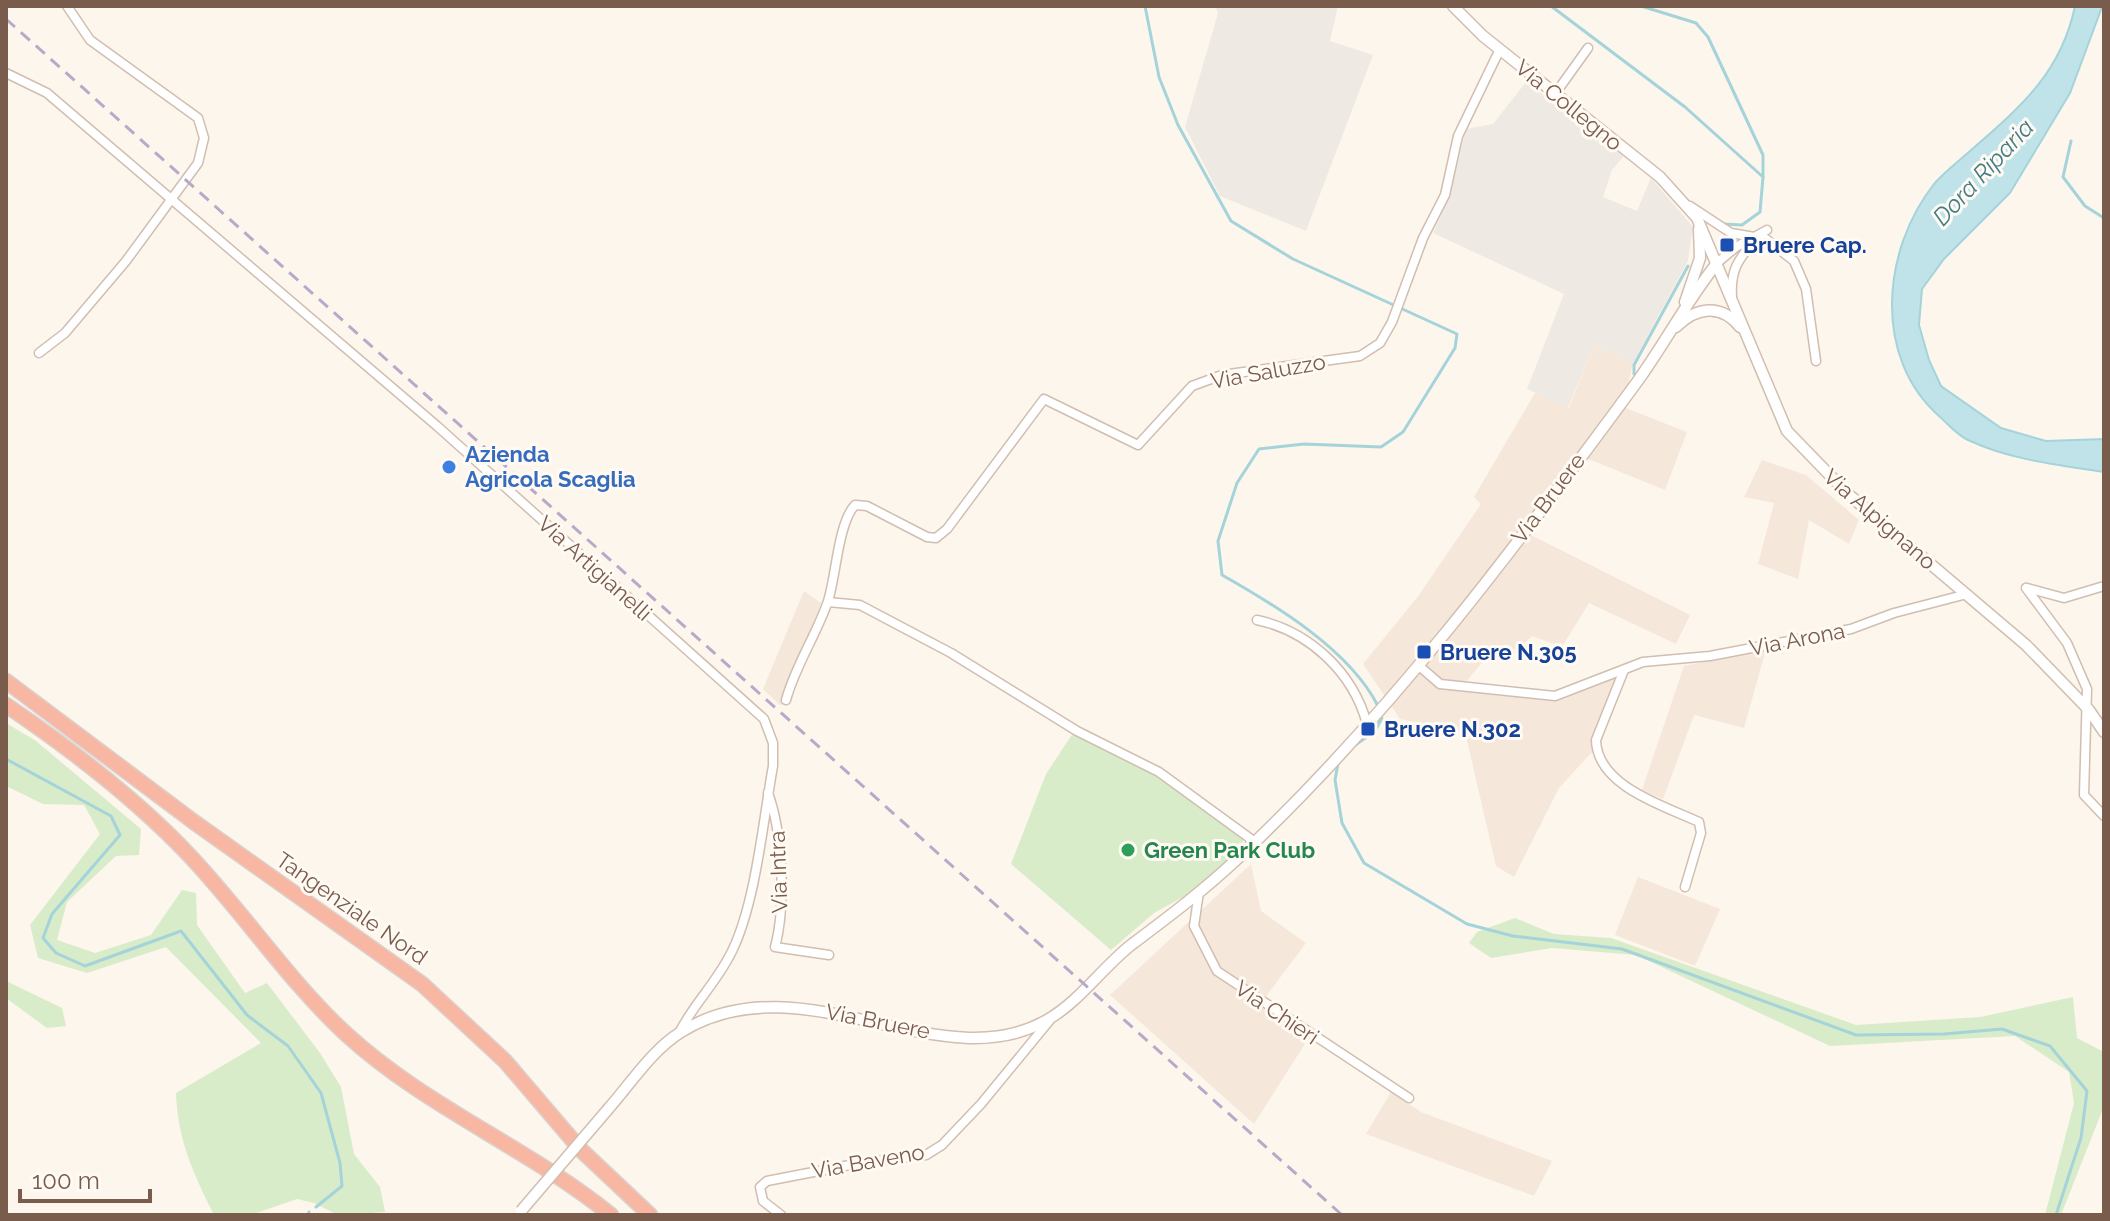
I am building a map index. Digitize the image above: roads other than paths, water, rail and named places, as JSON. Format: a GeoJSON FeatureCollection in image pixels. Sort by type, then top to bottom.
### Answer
{"type":"FeatureCollection","features":[{"type":"Feature","properties":{"kind":"highway","name":"Tangenziale Nord"},"geometry":{"type":"LineString","coordinates":[[6,681],[194,822],[422,984],[505,1061],[581,1150],[648,1212]]}},
{"type":"Feature","properties":{"kind":"highway"},"geometry":{"type":"LineString","coordinates":[[6,705],[100,775],[189,855],[323,1011],[369,1054],[411,1088],[543,1168],[611,1215]]}},
{"type":"Feature","properties":{"kind":"street"},"geometry":{"type":"LineString","coordinates":[[39,353],[65,333],[126,261],[201,156],[204,138],[201,123],[90,40],[67,6]]}},
{"type":"Feature","properties":{"kind":"street","name":"Via Collegno"},"geometry":{"type":"LineString","coordinates":[[1453,6],[1500,49],[1660,177],[1697,218],[1717,263]]}},
{"type":"Feature","properties":{"kind":"street"},"geometry":{"type":"LineString","coordinates":[[1555,94],[1588,48]]}},
{"type":"Feature","properties":{"kind":"street","name":"Via Saluzzo"},"geometry":{"type":"LineString","coordinates":[[828,602],[846,525],[855,505],[867,506],[927,537],[936,538],[947,529],[1044,399],[1138,445],[1192,386],[1222,375],[1360,356],[1380,343],[1397,308],[1423,238],[1445,195],[1458,136],[1500,49]]}},
{"type":"Feature","properties":{"kind":"street","name":"Via Artigianelli"},"geometry":{"type":"LineString","coordinates":[[6,73],[47,93],[171,198],[437,426],[764,719],[773,743],[768,792],[745,914],[734,948],[708,994],[679,1033]]}},
{"type":"Feature","properties":{"kind":"street","name":"Via Collegno"},"geometry":{"type":"LineString","coordinates":[[1686,203],[1731,233],[1756,238],[1783,249],[1794,261],[1806,289],[1816,361]]}},
{"type":"Feature","properties":{"kind":"street"},"geometry":{"type":"LineString","coordinates":[[1683,308],[1700,258],[1697,218]]}},
{"type":"Feature","properties":{"kind":"street"},"geometry":{"type":"LineString","coordinates":[[1717,263],[1736,247],[1767,230]]}},
{"type":"Feature","properties":{"kind":"street"},"geometry":{"type":"LineString","coordinates":[[1732,301],[1731,276],[1735,263],[1756,238]]}},
{"type":"Feature","properties":{"kind":"street","name":"Via Alpignano"},"geometry":{"type":"LineString","coordinates":[[1717,263],[1787,431],[1848,494],[2026,645],[2089,710],[2104,732]]}},
{"type":"Feature","properties":{"kind":"street","name":"Via Bruere"},"geometry":{"type":"LineString","coordinates":[[519,1213],[660,1049],[679,1033],[719,1017],[780,1006],[822,1010],[979,1038],[1018,1032],[1053,1017],[1115,958],[1199,892],[1255,842],[1367,724],[1418,665],[1631,390],[1683,308],[1717,263]]}},
{"type":"Feature","properties":{"kind":"street"},"geometry":{"type":"LineString","coordinates":[[1663,340],[1683,320],[1709,309],[1727,315],[1745,334]]}},
{"type":"Feature","properties":{"kind":"street"},"geometry":{"type":"LineString","coordinates":[[2104,586],[2064,598],[2026,588],[2067,643],[2087,689],[2089,710],[2083,737],[2084,795],[2104,816]]}},
{"type":"Feature","properties":{"kind":"street","name":"Via Arona"},"geometry":{"type":"LineString","coordinates":[[1418,665],[1440,684],[1555,696],[1643,662],[1710,656],[1851,629],[1894,613],[1968,593]]}},
{"type":"Feature","properties":{"kind":"street"},"geometry":{"type":"LineString","coordinates":[[786,700],[795,668],[828,602],[860,605],[978,668],[1077,731],[1159,772],[1255,842]]}},
{"type":"Feature","properties":{"kind":"street"},"geometry":{"type":"LineString","coordinates":[[1257,620],[1295,632],[1318,650],[1346,677],[1360,697],[1367,724]]}},
{"type":"Feature","properties":{"kind":"street"},"geometry":{"type":"LineString","coordinates":[[1624,670],[1596,740],[1596,752],[1609,771],[1634,792],[1699,822],[1701,833],[1685,887]]}},
{"type":"Feature","properties":{"kind":"street","name":"Via Intra"},"geometry":{"type":"LineString","coordinates":[[768,792],[776,814],[781,914],[775,947],[829,955]]}},
{"type":"Feature","properties":{"kind":"street","name":"Via Chieri"},"geometry":{"type":"LineString","coordinates":[[1199,892],[1194,926],[1217,971],[1409,1098]]}},
{"type":"Feature","properties":{"kind":"street","name":"Via Baveno"},"geometry":{"type":"LineString","coordinates":[[781,1215],[763,1201],[760,1187],[767,1181],[860,1163],[926,1155],[942,1145],[981,1104],[1053,1017]]}},
{"type":"Feature","properties":{"kind":"water","name":"Dora Riparia"},"geometry":{"type":"Polygon","coordinates":[[[2075,6],[2102,7],[2070,93],[2010,193],[1944,259],[1922,289],[1919,325],[1929,360],[1941,386],[2001,428],[2046,441],[2104,439],[2104,472],[2018,457],[1984,447],[1956,432],[1918,393],[1903,365],[1895,335],[1892,303],[1895,271],[1903,240],[1917,211],[1934,184],[2036,88],[2060,51],[2075,6]]]}},
{"type":"Feature","properties":{"kind":"waterway"},"geometry":{"type":"LineString","coordinates":[[1145,6],[1159,77],[1178,125],[1231,221],[1293,259],[1457,334],[1455,348],[1403,432],[1381,447],[1304,444],[1259,449],[1237,483],[1218,541],[1222,575],[1265,600],[1330,647],[1365,685],[1378,706]]}},
{"type":"Feature","properties":{"kind":"waterway"},"geometry":{"type":"LineString","coordinates":[[1551,6],[1685,107],[1763,177],[1760,212],[1742,225],[1723,224]]}},
{"type":"Feature","properties":{"kind":"waterway"},"geometry":{"type":"LineString","coordinates":[[1641,6],[1696,23],[1708,37],[1763,155],[1763,177]]}},
{"type":"Feature","properties":{"kind":"waterway"},"geometry":{"type":"LineString","coordinates":[[2071,141],[2063,177],[2085,206],[2104,218]]}},
{"type":"Feature","properties":{"kind":"waterway"},"geometry":{"type":"LineString","coordinates":[[1634,374],[1634,365],[1688,266]]}},
{"type":"Feature","properties":{"kind":"waterway"},"geometry":{"type":"LineString","coordinates":[[1354,746],[1375,731],[1382,718]]}},
{"type":"Feature","properties":{"kind":"waterway"},"geometry":{"type":"LineString","coordinates":[[6,759],[111,816],[120,835],[52,914],[43,938],[56,953],[85,966],[181,931],[247,1015],[288,1046],[321,1093],[340,1163],[342,1186],[316,1207]]}},
{"type":"Feature","properties":{"kind":"waterway"},"geometry":{"type":"LineString","coordinates":[[1338,763],[1335,780],[1342,823],[1364,863],[1467,924],[1513,936],[1622,949],[1856,1035],[1944,1034],[2002,1029],[2050,1046],[2087,1091],[2081,1138],[2056,1215]]}},
{"type":"Feature","properties":{"kind":"railway"},"geometry":{"type":"LineString","coordinates":[[6,19],[1342,1215]]}},
{"type":"Feature","properties":{"kind":"place","name":"Bruere Cap."},"geometry":{"type":"Point","coordinates":[1727,245]}},
{"type":"Feature","properties":{"kind":"place","name":"Azienda Agricola Scaglia"},"geometry":{"type":"Point","coordinates":[449,467]}},
{"type":"Feature","properties":{"kind":"place","name":"Bruere N.305"},"geometry":{"type":"Point","coordinates":[1424,652]}},
{"type":"Feature","properties":{"kind":"place","name":"Bruere N.302"},"geometry":{"type":"Point","coordinates":[1368,729]}},
{"type":"Feature","properties":{"kind":"place","name":"Green Park Club"},"geometry":{"type":"Point","coordinates":[1128,850]}}]}
